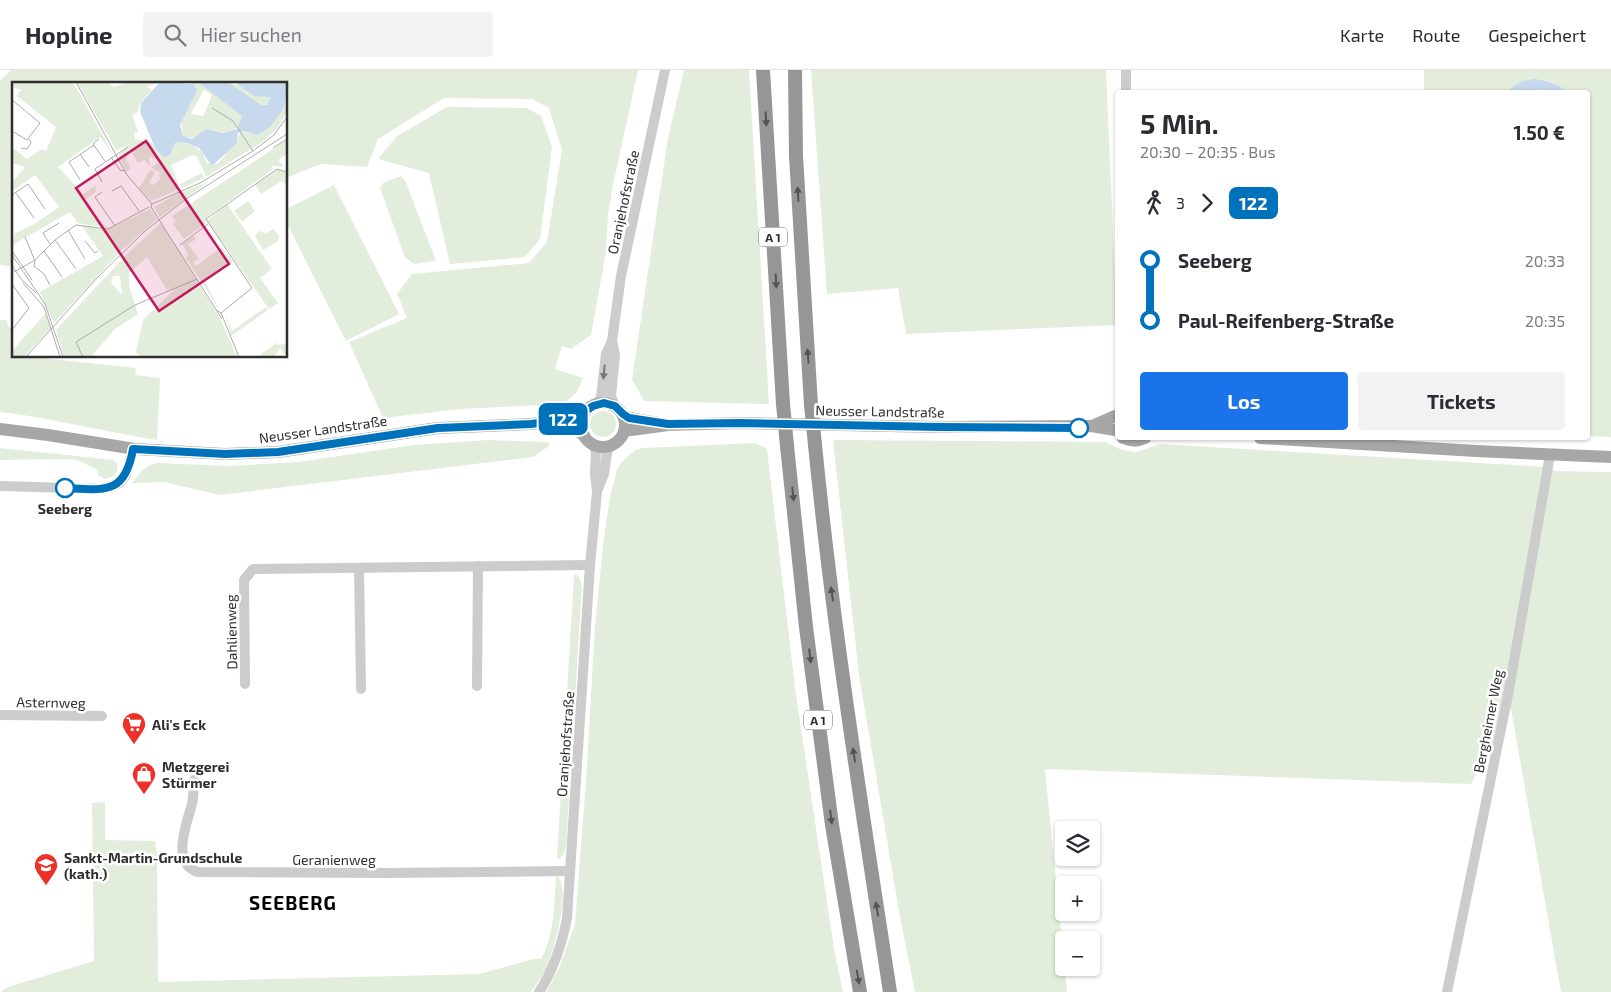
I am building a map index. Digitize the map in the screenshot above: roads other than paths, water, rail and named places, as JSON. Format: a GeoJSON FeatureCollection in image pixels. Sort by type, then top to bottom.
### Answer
{"type":"FeatureCollection","features":[{"type":"Feature","properties":{"kind":"highway","name":"A 1"},"geometry":{"type":"LineString","coordinates":[[763,70],[783,404],[806,627],[832,825],[860,992]]}},
{"type":"Feature","properties":{"kind":"highway","name":"A 1"},"geometry":{"type":"LineString","coordinates":[[795,70],[796,156],[811,405],[823,527],[890,992]]}},
{"type":"Feature","properties":{"kind":"main road"},"geometry":{"type":"LineString","coordinates":[[598,403],[610,404],[619,410],[625,426],[618,441],[608,446],[597,446],[588,439],[581,424],[588,409],[598,403]]}},
{"type":"Feature","properties":{"kind":"main road","name":"Neusser Landstraße"},"geometry":{"type":"LineString","coordinates":[[619,410],[629,418],[668,424]]}},
{"type":"Feature","properties":{"kind":"main road","name":"Neusser Landstraße"},"geometry":{"type":"LineString","coordinates":[[0,429],[133,449],[225,454],[278,452],[438,428],[531,424],[576,418],[585,413]]}},
{"type":"Feature","properties":{"kind":"main road","name":"Neusser Landstraße"},"geometry":{"type":"LineString","coordinates":[[1091,426],[1115,414]]}},
{"type":"Feature","properties":{"kind":"main road","name":"Neusser Landstraße"},"geometry":{"type":"LineString","coordinates":[[624,431],[668,424],[741,423],[939,427],[1091,426],[1115,433]]}},
{"type":"Feature","properties":{"kind":"main road","name":"Neusser Landstraße"},"geometry":{"type":"LineString","coordinates":[[531,424],[577,430],[588,439]]}},
{"type":"Feature","properties":{"kind":"main road"},"geometry":{"type":"LineString","coordinates":[[1313,440],[1611,457]]}},
{"type":"Feature","properties":{"kind":"street","name":"Oranjehofstraße"},"geometry":{"type":"LineString","coordinates":[[598,403],[601,397],[606,354],[612,342],[621,276],[665,70]]}},
{"type":"Feature","properties":{"kind":"street"},"geometry":{"type":"LineString","coordinates":[[1126,70],[1126,90]]}},
{"type":"Feature","properties":{"kind":"street","name":"Oranjehofstraße"},"geometry":{"type":"LineString","coordinates":[[612,342],[615,355],[611,396],[619,410]]}},
{"type":"Feature","properties":{"kind":"street","name":"Oranjehofstraße"},"geometry":{"type":"LineString","coordinates":[[539,992],[554,964],[563,938],[567,918],[590,565],[597,492],[595,474],[596,452],[588,439]]}},
{"type":"Feature","properties":{"kind":"street","name":"Oranjehofstraße"},"geometry":{"type":"LineString","coordinates":[[597,492],[604,474],[608,446]]}},
{"type":"Feature","properties":{"kind":"street"},"geometry":{"type":"LineString","coordinates":[[0,486],[104,489],[120,483],[126,475],[133,449]]}},
{"type":"Feature","properties":{"kind":"street","name":"Bergheimer Weg"},"geometry":{"type":"LineString","coordinates":[[1447,992],[1508,695],[1550,454]]}},
{"type":"Feature","properties":{"kind":"street","name":"Dahlienweg"},"geometry":{"type":"LineString","coordinates":[[245,684],[244,580],[253,569],[590,565]]}},
{"type":"Feature","properties":{"kind":"street"},"geometry":{"type":"LineString","coordinates":[[477,686],[478,566]]}},
{"type":"Feature","properties":{"kind":"street"},"geometry":{"type":"LineString","coordinates":[[359,568],[361,688]]}},
{"type":"Feature","properties":{"kind":"street","name":"Asternweg"},"geometry":{"type":"LineString","coordinates":[[0,715],[102,716]]}},
{"type":"Feature","properties":{"kind":"street","name":"Geranienweg"},"geometry":{"type":"LineString","coordinates":[[194,780],[193,798],[182,853],[184,862],[188,867],[198,872],[386,873],[570,871]]}},
{"type":"Feature","properties":{"kind":"water"},"geometry":{"type":"Polygon","coordinates":[[[1534,79],[1543,80],[1552,82],[1564,90],[1508,90],[1520,82],[1534,79]]]}},
{"type":"Feature","properties":{"kind":"place","name":"Seeberg"},"geometry":{"type":"Point","coordinates":[65,488]}},
{"type":"Feature","properties":{"kind":"place","name":"Ali's Eck"},"geometry":{"type":"Point","coordinates":[134,745]}},
{"type":"Feature","properties":{"kind":"place","name":"Metzgerei Stürmer"},"geometry":{"type":"Point","coordinates":[144,795]}},
{"type":"Feature","properties":{"kind":"place","name":"Sankt-Martin-Grundschule (kath.)"},"geometry":{"type":"Point","coordinates":[46,886]}},
{"type":"Feature","properties":{"kind":"district","name":"SEEBERG"},"geometry":{"type":"Point","coordinates":[293,902]}}]}
